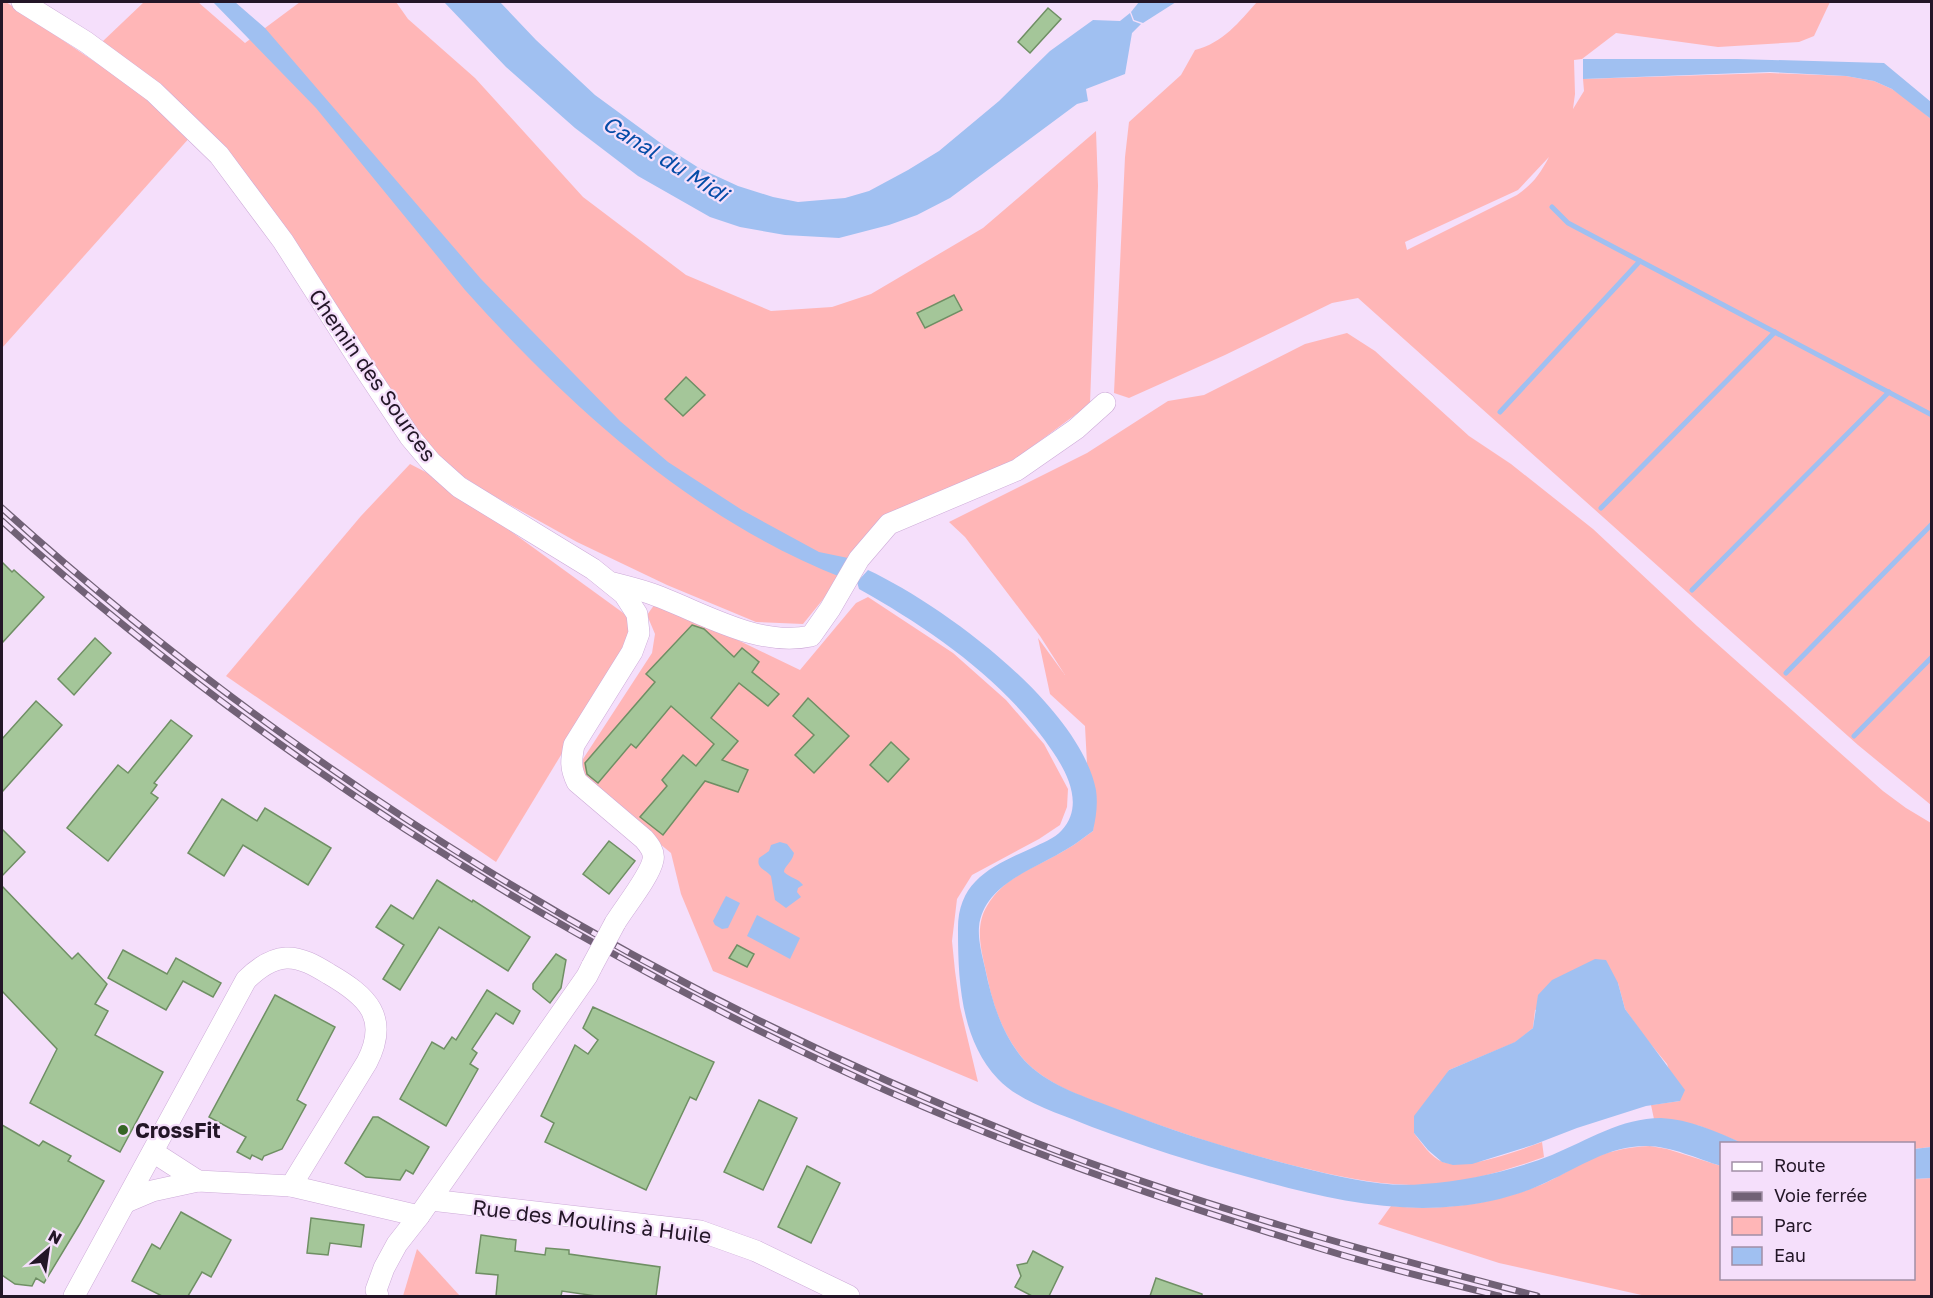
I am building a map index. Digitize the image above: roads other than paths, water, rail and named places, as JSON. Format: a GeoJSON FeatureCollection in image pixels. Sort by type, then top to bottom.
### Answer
{"type":"FeatureCollection","features":[{"type":"Feature","properties":{"kind":"street","name":"Chemin des Sources"},"geometry":{"type":"LineString","coordinates":[[22,2],[86,42],[154,92],[219,155],[283,241],[363,366],[410,436],[431,462],[459,487],[593,568],[624,594],[637,614],[639,633],[632,652],[574,745],[570,760],[571,771],[577,782],[644,838],[651,848],[654,859],[615,923],[587,976],[425,1208],[397,1244],[384,1268],[376,1290],[378,1296]]}},
{"type":"Feature","properties":{"kind":"street"},"geometry":{"type":"LineString","coordinates":[[610,582],[649,593],[695,613],[762,636],[796,639],[811,636],[830,609],[859,559],[889,525],[1017,470],[1076,429],[1105,403]]}},
{"type":"Feature","properties":{"kind":"street"},"geometry":{"type":"LineString","coordinates":[[74,1296],[246,980],[254,972],[286,958],[303,961],[326,972],[362,996],[374,1016],[376,1037],[374,1049],[367,1062],[291,1186]]}},
{"type":"Feature","properties":{"kind":"street"},"geometry":{"type":"LineString","coordinates":[[153,1152],[198,1181]]}},
{"type":"Feature","properties":{"kind":"street"},"geometry":{"type":"LineString","coordinates":[[126,1202],[152,1191],[198,1181]]}},
{"type":"Feature","properties":{"kind":"street","name":"Rue des Moulins à Huile"},"geometry":{"type":"LineString","coordinates":[[198,1181],[291,1186],[425,1208],[700,1231],[756,1251],[849,1296]]}},
{"type":"Feature","properties":{"kind":"water"},"geometry":{"type":"Polygon","coordinates":[[[213,2],[235,2],[265,28],[481,279],[620,421],[668,462],[742,510],[819,552],[848,558],[843,578],[788,554],[736,525],[685,492],[592,417],[506,334],[465,290],[316,108],[213,2]]]}},
{"type":"Feature","properties":{"kind":"water","name":"Canal du Midi"},"geometry":{"type":"Polygon","coordinates":[[[444,2],[500,2],[536,40],[595,95],[666,147],[699,168],[738,186],[798,202],[845,198],[869,191],[939,151],[999,101],[1050,51],[1093,20],[1120,21],[1130,13],[1133,21],[1141,24],[1132,33],[1125,74],[1086,89],[1088,101],[1077,104],[950,198],[917,215],[839,238],[785,235],[740,227],[710,217],[638,176],[575,128],[506,67],[444,2]]]}},
{"type":"Feature","properties":{"kind":"water"},"geometry":{"type":"Polygon","coordinates":[[[1139,2],[1176,2],[1143,23],[1134,20],[1131,12],[1139,2]]]}},
{"type":"Feature","properties":{"kind":"water"},"geometry":{"type":"Polygon","coordinates":[[[1583,59],[1737,59],[1884,63],[1931,102],[1931,119],[1892,89],[1874,81],[1846,76],[1770,72],[1583,79],[1583,59]]]}},
{"type":"Feature","properties":{"kind":"water"},"geometry":{"type":"Polygon","coordinates":[[[868,570],[933,607],[969,633],[1004,661],[1036,692],[1064,725],[1084,758],[1096,790],[1097,801],[1093,831],[1001,888],[990,899],[979,927],[980,948],[988,981],[1005,1032],[1028,1064],[1048,1079],[1082,1096],[1209,1142],[1303,1168],[1378,1183],[1423,1184],[1489,1174],[1536,1161],[1618,1126],[1646,1119],[1661,1118],[1682,1121],[1740,1142],[1720,1142],[1720,1166],[1665,1148],[1632,1147],[1607,1153],[1537,1187],[1504,1198],[1458,1206],[1405,1208],[1325,1197],[1208,1166],[1092,1127],[1017,1095],[998,1079],[986,1063],[969,1028],[959,970],[959,914],[970,888],[980,877],[1003,862],[1052,838],[1062,830],[1069,821],[1072,811],[1073,801],[1068,780],[1059,761],[1034,726],[990,680],[940,640],[859,589],[857,582],[868,570]]]}},
{"type":"Feature","properties":{"kind":"water"},"geometry":{"type":"Polygon","coordinates":[[[780,842],[787,844],[794,853],[784,872],[803,885],[798,888],[797,892],[801,897],[786,908],[775,900],[771,876],[758,861],[769,851],[771,845],[780,842]]]}},
{"type":"Feature","properties":{"kind":"water"},"geometry":{"type":"Polygon","coordinates":[[[726,896],[740,903],[728,928],[722,929],[713,921],[726,896]]]}},
{"type":"Feature","properties":{"kind":"water"},"geometry":{"type":"Polygon","coordinates":[[[757,915],[800,938],[790,959],[747,936],[757,915]]]}},
{"type":"Feature","properties":{"kind":"water"},"geometry":{"type":"Polygon","coordinates":[[[1595,959],[1606,960],[1618,983],[1625,1009],[1685,1090],[1680,1101],[1646,1106],[1472,1164],[1453,1165],[1442,1162],[1414,1133],[1414,1116],[1449,1070],[1515,1042],[1533,1028],[1538,995],[1552,980],[1595,959]]]}},
{"type":"Feature","properties":{"kind":"water"},"geometry":{"type":"Polygon","coordinates":[[[1931,1147],[1931,1178],[1915,1179],[1915,1149],[1931,1147]]]}},
{"type":"Feature","properties":{"kind":"waterway"},"geometry":{"type":"LineString","coordinates":[[1552,207],[1568,223],[1932,415]]}},
{"type":"Feature","properties":{"kind":"waterway"},"geometry":{"type":"LineString","coordinates":[[1500,412],[1640,261]]}},
{"type":"Feature","properties":{"kind":"waterway"},"geometry":{"type":"LineString","coordinates":[[1601,508],[1775,332]]}},
{"type":"Feature","properties":{"kind":"waterway"},"geometry":{"type":"LineString","coordinates":[[1692,590],[1889,392]]}},
{"type":"Feature","properties":{"kind":"waterway"},"geometry":{"type":"LineString","coordinates":[[1786,673],[1932,524]]}},
{"type":"Feature","properties":{"kind":"waterway"},"geometry":{"type":"LineString","coordinates":[[1854,736],[1932,657]]}},
{"type":"Feature","properties":{"kind":"railway"},"geometry":{"type":"LineString","coordinates":[[2,508],[116,607],[235,700],[359,787],[486,869],[616,946],[750,1016],[887,1080],[1089,1163],[1279,1225],[1537,1296]]}},
{"type":"Feature","properties":{"kind":"railway"},"geometry":{"type":"LineString","coordinates":[[2,521],[69,580],[207,691],[352,794],[501,889],[687,994],[854,1076],[967,1125],[1064,1163],[1182,1205],[1302,1243],[1499,1296]]}},
{"type":"Feature","properties":{"kind":"place","name":"CrossFit"},"geometry":{"type":"Point","coordinates":[123,1130]}}]}
